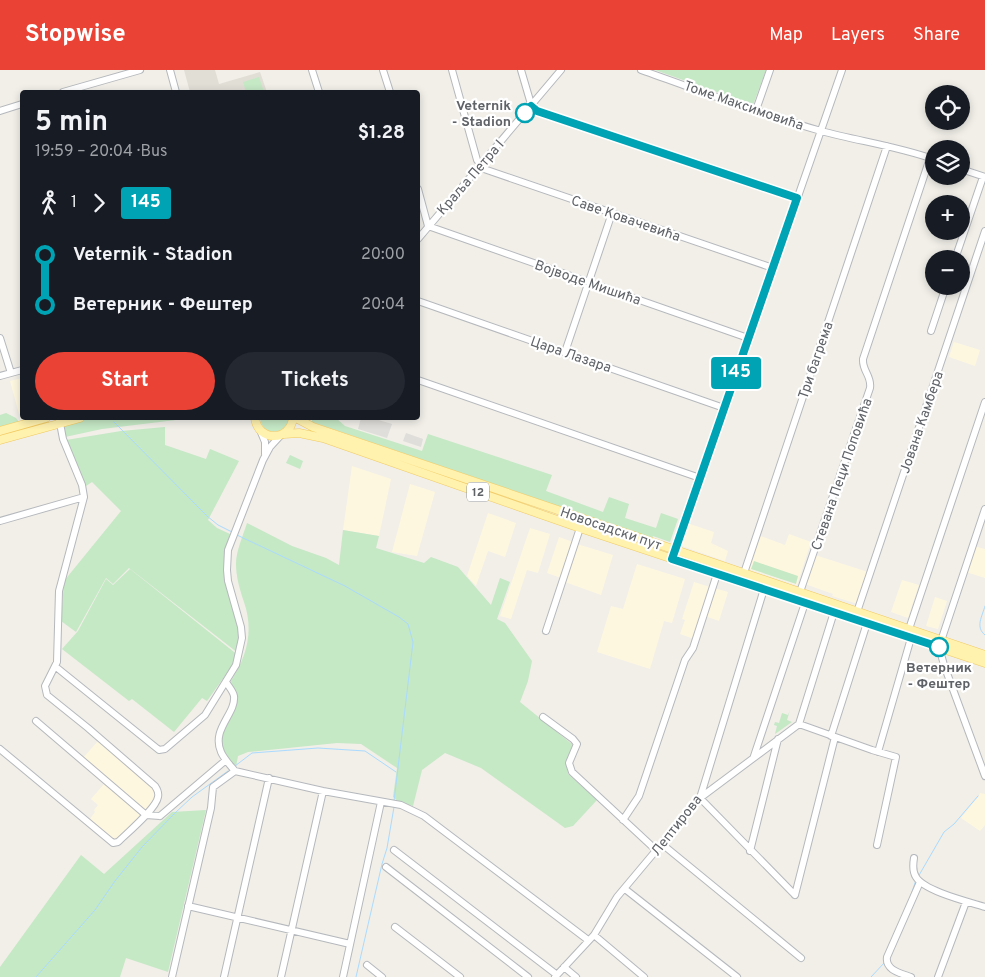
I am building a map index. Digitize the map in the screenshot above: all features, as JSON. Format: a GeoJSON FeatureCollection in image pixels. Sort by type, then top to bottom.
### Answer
{"type":"FeatureCollection","features":[{"type":"Feature","properties":{"kind":"main road"},"geometry":{"type":"LineString","coordinates":[[0,431],[39,420]]}},
{"type":"Feature","properties":{"kind":"main road"},"geometry":{"type":"LineString","coordinates":[[0,440],[59,420]]}},
{"type":"Feature","properties":{"kind":"main road","name":"12"},"geometry":{"type":"LineString","coordinates":[[256,422],[268,435],[282,434],[290,427],[294,420]]}},
{"type":"Feature","properties":{"kind":"main road","name":"Новосадски пут"},"geometry":{"type":"LineString","coordinates":[[299,420],[313,427],[908,629],[985,663]]}},
{"type":"Feature","properties":{"kind":"main road","name":"Новосадски пут"},"geometry":{"type":"LineString","coordinates":[[282,434],[299,433],[323,438],[580,528],[911,638],[985,655]]}},
{"type":"Feature","properties":{"kind":"street"},"geometry":{"type":"LineString","coordinates":[[70,90],[140,70]]}},
{"type":"Feature","properties":{"kind":"street"},"geometry":{"type":"LineString","coordinates":[[170,70],[175,90]]}},
{"type":"Feature","properties":{"kind":"street"},"geometry":{"type":"LineString","coordinates":[[312,70],[318,90]]}},
{"type":"Feature","properties":{"kind":"street"},"geometry":{"type":"LineString","coordinates":[[383,70],[389,90]]}},
{"type":"Feature","properties":{"kind":"street"},"geometry":{"type":"LineString","coordinates":[[452,70],[480,166]]}},
{"type":"Feature","properties":{"kind":"street"},"geometry":{"type":"LineString","coordinates":[[521,70],[531,106],[537,111],[797,198]]}},
{"type":"Feature","properties":{"kind":"street","name":"Краља Петра I"},"geometry":{"type":"LineString","coordinates":[[420,236],[561,70]]}},
{"type":"Feature","properties":{"kind":"street","name":"Томе Максимовића"},"geometry":{"type":"LineString","coordinates":[[641,70],[820,131],[925,156]]}},
{"type":"Feature","properties":{"kind":"street"},"geometry":{"type":"LineString","coordinates":[[756,110],[770,70]]}},
{"type":"Feature","properties":{"kind":"street"},"geometry":{"type":"LineString","coordinates":[[672,559],[842,70]]}},
{"type":"Feature","properties":{"kind":"street"},"geometry":{"type":"LineString","coordinates":[[0,111],[20,105]]}},
{"type":"Feature","properties":{"kind":"street","name":"Три багрема"},"geometry":{"type":"LineString","coordinates":[[744,573],[887,146]]}},
{"type":"Feature","properties":{"kind":"street","name":"Саве Ковачевића"},"geometry":{"type":"LineString","coordinates":[[480,166],[484,169],[773,268]]}},
{"type":"Feature","properties":{"kind":"street"},"geometry":{"type":"LineString","coordinates":[[959,250],[984,177],[970,172]]}},
{"type":"Feature","properties":{"kind":"street","name":"Стевана Пеци Поповића"},"geometry":{"type":"LineString","coordinates":[[800,592],[870,388],[870,378],[864,370],[863,359],[925,178]]}},
{"type":"Feature","properties":{"kind":"street"},"geometry":{"type":"LineString","coordinates":[[420,196],[428,226]]}},
{"type":"Feature","properties":{"kind":"street"},"geometry":{"type":"LineString","coordinates":[[565,352],[612,213]]}},
{"type":"Feature","properties":{"kind":"street","name":"Војводе Мишића"},"geometry":{"type":"LineString","coordinates":[[428,226],[748,338]]}},
{"type":"Feature","properties":{"kind":"street","name":"Јована Камбера"},"geometry":{"type":"LineString","coordinates":[[857,612],[985,231]]}},
{"type":"Feature","properties":{"kind":"street"},"geometry":{"type":"LineString","coordinates":[[931,331],[943,295]]}},
{"type":"Feature","properties":{"kind":"street","name":"Цара Лазара"},"geometry":{"type":"LineString","coordinates":[[420,302],[724,408]]}},
{"type":"Feature","properties":{"kind":"street"},"geometry":{"type":"LineString","coordinates":[[0,338],[11,373]]}},
{"type":"Feature","properties":{"kind":"street"},"geometry":{"type":"LineString","coordinates":[[0,376],[20,371]]}},
{"type":"Feature","properties":{"kind":"street"},"geometry":{"type":"LineString","coordinates":[[420,381],[700,478]]}},
{"type":"Feature","properties":{"kind":"street"},"geometry":{"type":"LineString","coordinates":[[908,629],[985,402]]}},
{"type":"Feature","properties":{"kind":"street"},"geometry":{"type":"LineString","coordinates":[[0,749],[114,843],[118,842],[146,815],[158,797],[158,791],[155,786],[88,728],[47,696],[45,691],[45,686],[58,662],[59,591],[84,497],[82,485],[64,439],[59,420]]}},
{"type":"Feature","properties":{"kind":"street"},"geometry":{"type":"LineString","coordinates":[[256,422],[266,446],[263,460]]}},
{"type":"Feature","properties":{"kind":"street"},"geometry":{"type":"LineString","coordinates":[[56,666],[159,750],[165,749],[205,715],[236,665],[242,638],[227,570],[228,550],[263,460],[270,447],[282,434]]}},
{"type":"Feature","properties":{"kind":"street"},"geometry":{"type":"LineString","coordinates":[[0,521],[84,497]]}},
{"type":"Feature","properties":{"kind":"street"},"geometry":{"type":"LineString","coordinates":[[985,509],[940,644],[944,665],[985,776]]}},
{"type":"Feature","properties":{"kind":"street","name":"Новосадски пут"},"geometry":{"type":"LineString","coordinates":[[546,631],[580,528]]}},
{"type":"Feature","properties":{"kind":"street"},"geometry":{"type":"LineString","coordinates":[[623,820],[639,796],[685,660],[693,648],[717,574]]}},
{"type":"Feature","properties":{"kind":"street","name":"Лептирова"},"geometry":{"type":"LineString","coordinates":[[556,976],[594,935],[618,897],[700,798],[764,589]]}},
{"type":"Feature","properties":{"kind":"street"},"geometry":{"type":"LineString","coordinates":[[754,757],[805,603]]}},
{"type":"Feature","properties":{"kind":"street"},"geometry":{"type":"LineString","coordinates":[[834,612],[799,724],[700,798],[795,895],[833,736],[867,623]]}},
{"type":"Feature","properties":{"kind":"street"},"geometry":{"type":"LineString","coordinates":[[878,752],[911,638]]}},
{"type":"Feature","properties":{"kind":"street"},"geometry":{"type":"LineString","coordinates":[[226,682],[234,700],[218,737],[220,748],[233,769],[324,791],[412,809],[424,816],[588,940]]}},
{"type":"Feature","properties":{"kind":"street"},"geometry":{"type":"LineString","coordinates":[[543,717],[573,739],[576,744],[570,763],[572,772],[656,850]]}},
{"type":"Feature","properties":{"kind":"street"},"geometry":{"type":"LineString","coordinates":[[36,721],[146,815],[160,816],[226,760]]}},
{"type":"Feature","properties":{"kind":"street"},"geometry":{"type":"LineString","coordinates":[[799,724],[896,757],[877,845]]}},
{"type":"Feature","properties":{"kind":"street"},"geometry":{"type":"LineString","coordinates":[[750,851],[778,739]]}},
{"type":"Feature","properties":{"kind":"street"},"geometry":{"type":"LineString","coordinates":[[172,977],[211,808],[213,787],[233,769]]}},
{"type":"Feature","properties":{"kind":"street"},"geometry":{"type":"LineString","coordinates":[[224,977],[269,778]]}},
{"type":"Feature","properties":{"kind":"street"},"geometry":{"type":"LineString","coordinates":[[281,977],[324,791]]}},
{"type":"Feature","properties":{"kind":"street"},"geometry":{"type":"LineString","coordinates":[[343,977],[381,802]]}},
{"type":"Feature","properties":{"kind":"street"},"geometry":{"type":"LineString","coordinates":[[152,807],[160,816]]}},
{"type":"Feature","properties":{"kind":"street"},"geometry":{"type":"LineString","coordinates":[[662,844],[801,958]]}},
{"type":"Feature","properties":{"kind":"street"},"geometry":{"type":"LineString","coordinates":[[394,850],[556,976]]}},
{"type":"Feature","properties":{"kind":"street"},"geometry":{"type":"LineString","coordinates":[[914,858],[913,871],[916,879],[920,882],[966,902],[985,907]]}},
{"type":"Feature","properties":{"kind":"street"},"geometry":{"type":"LineString","coordinates":[[386,866],[528,977]]}},
{"type":"Feature","properties":{"kind":"street"},"geometry":{"type":"LineString","coordinates":[[911,977],[889,968],[886,963],[920,882]]}},
{"type":"Feature","properties":{"kind":"street"},"geometry":{"type":"LineString","coordinates":[[625,889],[737,977]]}},
{"type":"Feature","properties":{"kind":"street"},"geometry":{"type":"LineString","coordinates":[[938,977],[966,902]]}},
{"type":"Feature","properties":{"kind":"street"},"geometry":{"type":"LineString","coordinates":[[188,906],[350,944]]}},
{"type":"Feature","properties":{"kind":"street"},"geometry":{"type":"LineString","coordinates":[[396,927],[460,977]]}},
{"type":"Feature","properties":{"kind":"street"},"geometry":{"type":"LineString","coordinates":[[594,935],[644,977]]}},
{"type":"Feature","properties":{"kind":"street"},"geometry":{"type":"LineString","coordinates":[[367,965],[382,977]]}},
{"type":"Feature","properties":{"kind":"street"},"geometry":{"type":"LineString","coordinates":[[564,967],[576,977]]}},
{"type":"Feature","properties":{"kind":"shaded area"},"geometry":{"type":"Polygon","coordinates":[[[184,70],[215,70],[219,84],[260,72],[266,90],[189,90],[184,70]]]}},
{"type":"Feature","properties":{"kind":"shaded area"},"geometry":{"type":"Polygon","coordinates":[[[954,342],[980,350],[975,366],[949,357],[954,342]]]}},
{"type":"Feature","properties":{"kind":"shaded area"},"geometry":{"type":"Polygon","coordinates":[[[20,378],[19,414],[10,381],[20,378]]]}},
{"type":"Feature","properties":{"kind":"shaded area"},"geometry":{"type":"Polygon","coordinates":[[[360,420],[379,420],[392,424],[387,438],[358,429],[360,420]]]}},
{"type":"Feature","properties":{"kind":"shaded area"},"geometry":{"type":"Polygon","coordinates":[[[406,433],[423,439],[421,447],[403,441],[406,433]]]}},
{"type":"Feature","properties":{"kind":"shaded area"},"geometry":{"type":"Polygon","coordinates":[[[352,466],[391,479],[379,536],[343,530],[352,466]]]}},
{"type":"Feature","properties":{"kind":"shaded area"},"geometry":{"type":"Polygon","coordinates":[[[410,484],[435,492],[417,556],[392,552],[410,484]]]}},
{"type":"Feature","properties":{"kind":"shaded area"},"geometry":{"type":"Polygon","coordinates":[[[488,513],[516,523],[505,557],[488,551],[476,586],[467,576],[488,513]]]}},
{"type":"Feature","properties":{"kind":"shaded area"},"geometry":{"type":"Polygon","coordinates":[[[690,524],[714,532],[711,543],[728,551],[725,561],[682,546],[690,524]]]}},
{"type":"Feature","properties":{"kind":"shaded area"},"geometry":{"type":"Polygon","coordinates":[[[530,528],[550,534],[538,573],[527,570],[511,619],[500,616],[530,528]]]}},
{"type":"Feature","properties":{"kind":"shaded area"},"geometry":{"type":"Polygon","coordinates":[[[789,534],[811,542],[797,585],[749,569],[758,535],[785,545],[789,534]]]}},
{"type":"Feature","properties":{"kind":"shaded area"},"geometry":{"type":"Polygon","coordinates":[[[559,537],[573,542],[561,578],[547,573],[559,537]]]}},
{"type":"Feature","properties":{"kind":"shaded area"},"geometry":{"type":"Polygon","coordinates":[[[577,544],[613,555],[601,595],[565,582],[577,544]]]}},
{"type":"Feature","properties":{"kind":"shaded area"},"geometry":{"type":"Polygon","coordinates":[[[974,546],[985,549],[985,578],[966,572],[974,546]]]}},
{"type":"Feature","properties":{"kind":"shaded area"},"geometry":{"type":"Polygon","coordinates":[[[815,555],[868,572],[858,604],[832,596],[833,594],[805,584],[815,555]]]}},
{"type":"Feature","properties":{"kind":"shaded area"},"geometry":{"type":"Polygon","coordinates":[[[637,564],[685,579],[672,623],[664,621],[650,669],[597,652],[611,606],[623,609],[637,564]]]}},
{"type":"Feature","properties":{"kind":"shaded area"},"geometry":{"type":"Polygon","coordinates":[[[902,580],[919,585],[908,618],[891,612],[902,580]]]}},
{"type":"Feature","properties":{"kind":"shaded area"},"geometry":{"type":"Polygon","coordinates":[[[694,582],[710,587],[694,639],[680,634],[685,620],[682,619],[694,582]]]}},
{"type":"Feature","properties":{"kind":"shaded area"},"geometry":{"type":"Polygon","coordinates":[[[714,588],[728,592],[719,621],[705,616],[714,588]]]}},
{"type":"Feature","properties":{"kind":"shaded area"},"geometry":{"type":"Polygon","coordinates":[[[935,597],[947,601],[938,629],[926,626],[935,597]]]}},
{"type":"Feature","properties":{"kind":"shaded area"},"geometry":{"type":"Polygon","coordinates":[[[98,741],[153,789],[155,799],[144,811],[83,758],[98,741]]]}},
{"type":"Feature","properties":{"kind":"shaded area"},"geometry":{"type":"Polygon","coordinates":[[[104,784],[139,814],[139,817],[114,840],[90,819],[98,805],[91,799],[104,784]]]}},
{"type":"Feature","properties":{"kind":"shaded area"},"geometry":{"type":"Polygon","coordinates":[[[980,793],[985,794],[985,825],[980,831],[961,818],[980,793]]]}},
{"type":"Feature","properties":{"kind":"green space"},"geometry":{"type":"Polygon","coordinates":[[[655,70],[766,70],[753,105],[655,70]]]}},
{"type":"Feature","properties":{"kind":"green space"},"geometry":{"type":"Polygon","coordinates":[[[259,77],[263,90],[245,90],[243,82],[259,77]]]}},
{"type":"Feature","properties":{"kind":"green space"},"geometry":{"type":"Polygon","coordinates":[[[6,413],[16,418],[19,422],[0,427],[0,415],[6,413]]]}},
{"type":"Feature","properties":{"kind":"green space"},"geometry":{"type":"Polygon","coordinates":[[[82,420],[176,420],[102,429],[65,437],[62,425],[82,420]]]}},
{"type":"Feature","properties":{"kind":"green space"},"geometry":{"type":"Polygon","coordinates":[[[261,420],[288,420],[283,428],[274,432],[269,431],[261,420]]]}},
{"type":"Feature","properties":{"kind":"green space"},"geometry":{"type":"Polygon","coordinates":[[[312,420],[338,420],[345,426],[422,451],[428,434],[552,475],[546,491],[603,512],[609,497],[629,504],[625,518],[656,528],[661,513],[678,519],[670,542],[653,536],[652,538],[312,422],[312,420]]]}},
{"type":"Feature","properties":{"kind":"green space"},"geometry":{"type":"Polygon","coordinates":[[[165,427],[165,445],[206,459],[210,449],[239,461],[208,520],[217,528],[230,534],[225,559],[240,637],[238,653],[129,568],[113,584],[106,578],[76,632],[61,621],[64,581],[121,511],[92,482],[86,486],[66,440],[121,431],[165,427]]]}},
{"type":"Feature","properties":{"kind":"green space"},"geometry":{"type":"Polygon","coordinates":[[[290,455],[303,461],[300,469],[286,463],[290,455]]]}},
{"type":"Feature","properties":{"kind":"green space"},"geometry":{"type":"Polygon","coordinates":[[[247,523],[292,546],[326,558],[339,565],[343,530],[379,536],[376,548],[424,563],[431,557],[458,567],[491,605],[500,578],[510,582],[497,619],[505,623],[532,661],[528,681],[520,702],[573,745],[567,762],[568,774],[597,800],[573,826],[565,828],[481,768],[445,753],[422,770],[413,806],[399,802],[393,797],[397,768],[361,744],[337,743],[248,752],[238,756],[236,767],[226,756],[221,742],[225,728],[236,705],[231,681],[245,653],[247,643],[247,613],[238,583],[236,559],[247,523]]]}},
{"type":"Feature","properties":{"kind":"green space"},"geometry":{"type":"Polygon","coordinates":[[[754,561],[798,576],[796,584],[751,569],[754,561]]]}},
{"type":"Feature","properties":{"kind":"green space"},"geometry":{"type":"Polygon","coordinates":[[[130,569],[239,656],[207,701],[202,698],[174,732],[132,699],[129,701],[62,649],[78,631],[106,579],[113,585],[130,569]]]}},
{"type":"Feature","properties":{"kind":"green space"},"geometry":{"type":"Polygon","coordinates":[[[790,710],[787,720],[792,722],[775,734],[777,726],[774,725],[775,722],[779,723],[782,713],[788,715],[790,710]]]}},
{"type":"Feature","properties":{"kind":"green space"},"geometry":{"type":"Polygon","coordinates":[[[206,810],[168,972],[126,958],[120,977],[0,977],[0,967],[81,855],[104,874],[172,812],[206,810]]]}},
{"type":"Feature","properties":{"kind":"waterway"},"geometry":{"type":"LineString","coordinates":[[114,422],[207,516],[218,525],[232,532]]}},
{"type":"Feature","properties":{"kind":"waterway"},"geometry":{"type":"LineString","coordinates":[[237,535],[345,586],[408,624],[413,642],[394,801]]}},
{"type":"Feature","properties":{"kind":"waterway"},"geometry":{"type":"LineString","coordinates":[[985,606],[980,625],[980,629],[985,635]]}},
{"type":"Feature","properties":{"kind":"waterway"},"geometry":{"type":"LineString","coordinates":[[235,766],[252,753],[318,748],[365,751],[396,772]]}},
{"type":"Feature","properties":{"kind":"waterway"},"geometry":{"type":"LineString","coordinates":[[36,977],[95,910],[142,847],[192,797],[228,771]]}},
{"type":"Feature","properties":{"kind":"waterway"},"geometry":{"type":"LineString","coordinates":[[918,877],[944,832],[954,824],[978,796]]}},
{"type":"Feature","properties":{"kind":"waterway"},"geometry":{"type":"LineString","coordinates":[[356,977],[387,848],[394,807]]}},
{"type":"Feature","properties":{"kind":"waterway"},"geometry":{"type":"LineString","coordinates":[[910,898],[916,880]]}},
{"type":"Feature","properties":{"kind":"waterway"},"geometry":{"type":"LineString","coordinates":[[871,977],[885,962]]}},
{"type":"Feature","properties":{"kind":"bus line","name":"145"},"geometry":{"type":"LineString","coordinates":[[525,113],[531,106],[537,111],[797,198],[672,559],[939,647]]}},
{"type":"Feature","properties":{"kind":"place","name":"Veternik - Stadion"},"geometry":{"type":"Point","coordinates":[525,113]}},
{"type":"Feature","properties":{"kind":"place","name":"Ветерник - Фештер"},"geometry":{"type":"Point","coordinates":[939,647]}}]}
